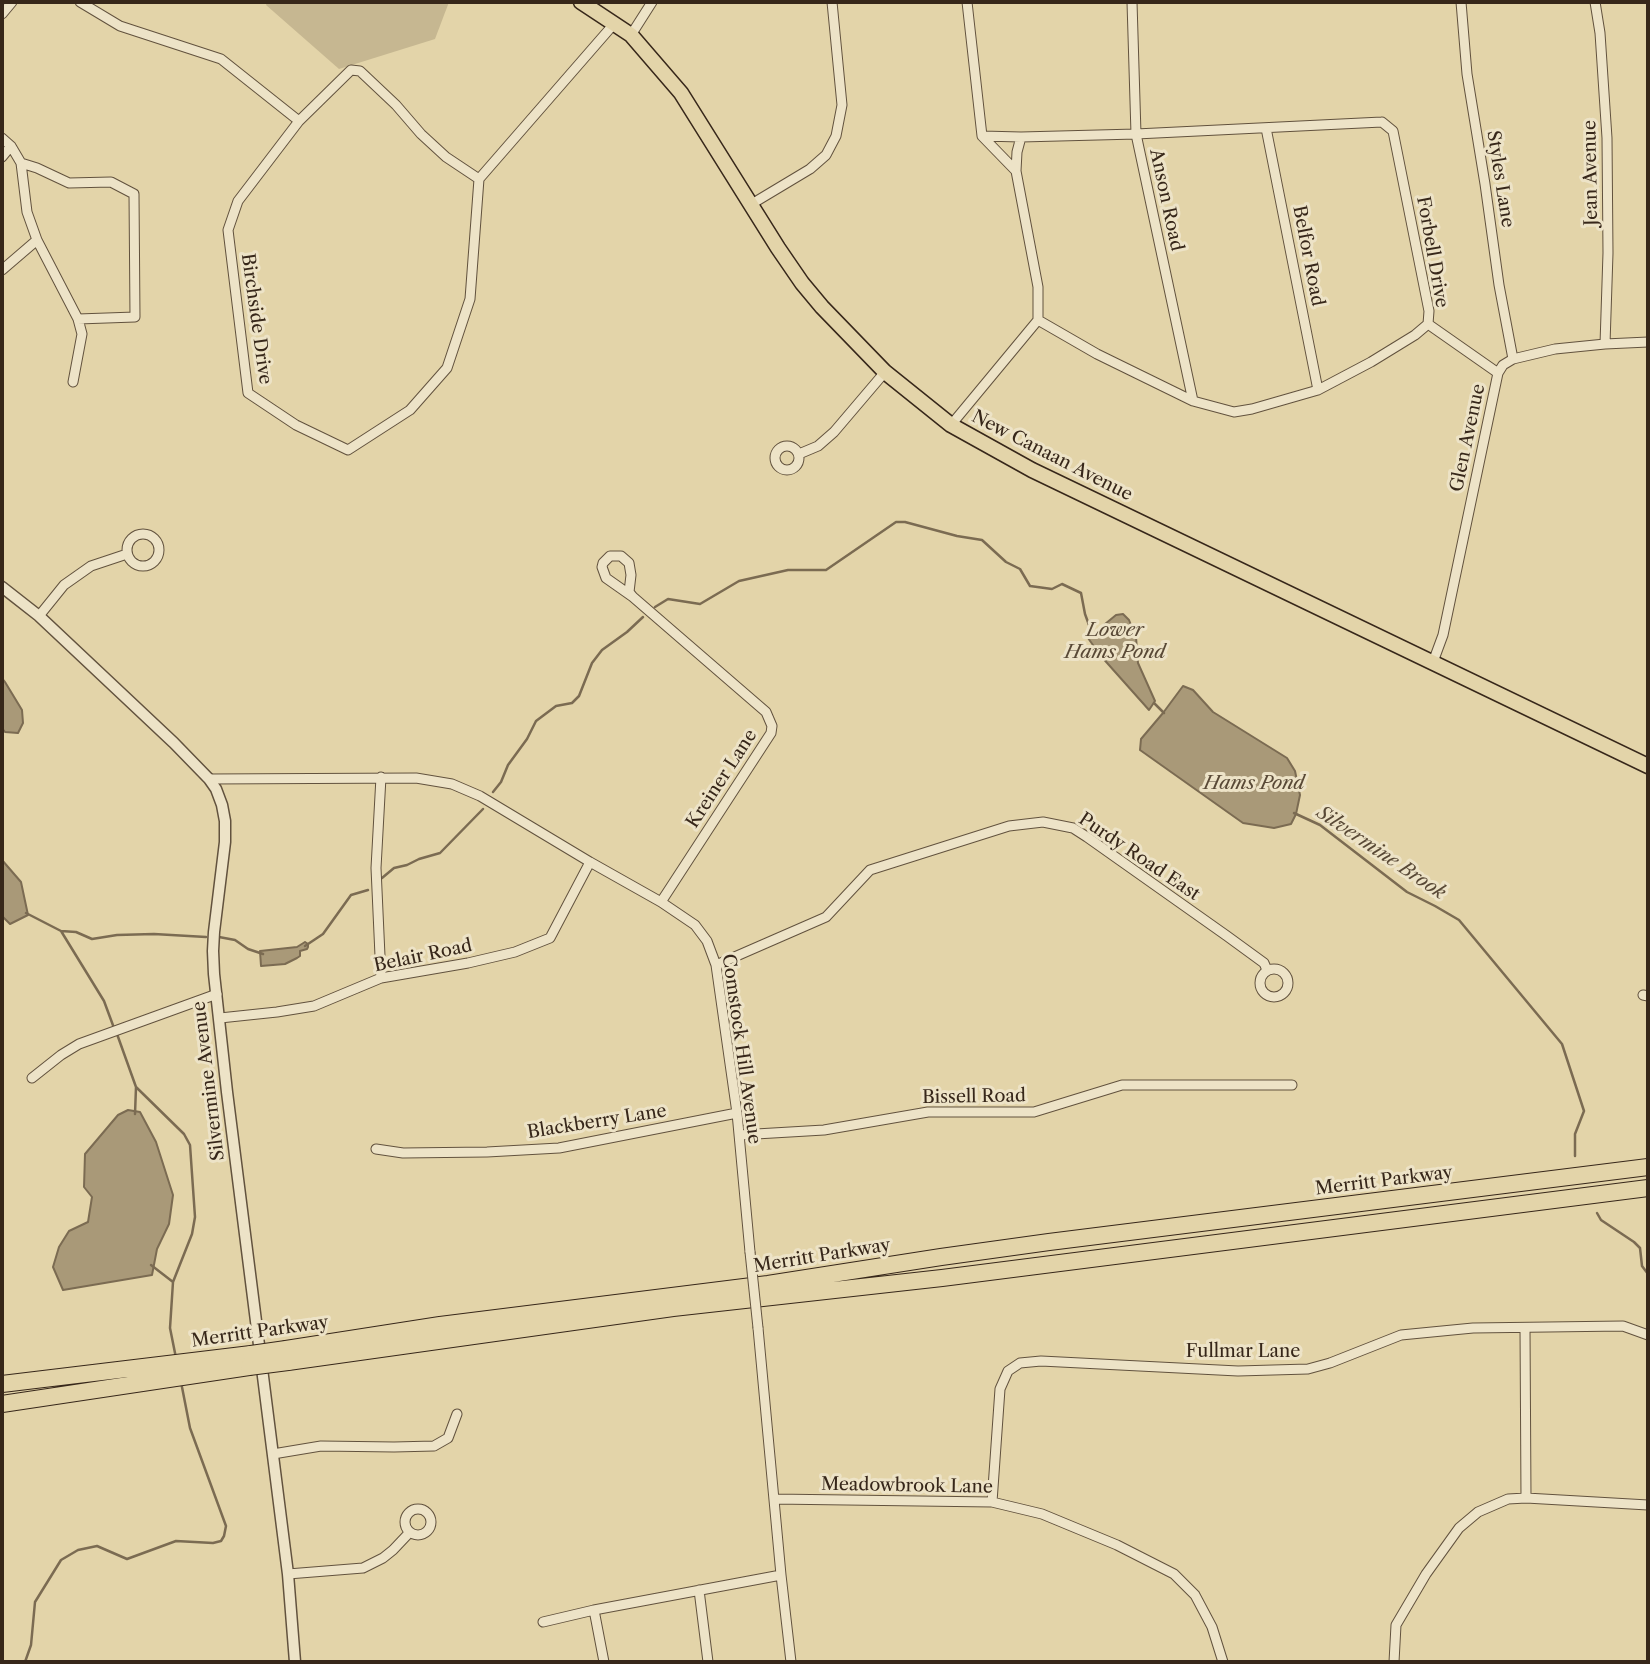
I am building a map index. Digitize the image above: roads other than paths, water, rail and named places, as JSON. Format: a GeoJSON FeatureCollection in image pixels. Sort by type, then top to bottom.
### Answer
{"type":"FeatureCollection","features":[{"type":"Feature","properties":{"kind":"highway","name":"Merritt Parkway"},"geometry":{"type":"LineString","coordinates":[[287,1356],[440,1325],[768,1284],[1049,1242],[1648,1167]]}},
{"type":"Feature","properties":{"kind":"highway","name":"Merritt Parkway"},"geometry":{"type":"LineString","coordinates":[[2,1404],[145,1375],[250,1360],[942,1278],[1648,1188]]}},
{"type":"Feature","properties":{"kind":"highway","name":"Merritt Parkway"},"geometry":{"type":"LineString","coordinates":[[2,1382],[145,1375]]}},
{"type":"Feature","properties":{"kind":"main road","name":"New Canaan Avenue"},"geometry":{"type":"LineString","coordinates":[[581,2],[631,35],[681,93],[778,248],[822,307],[885,372],[951,425],[1032,470],[1648,766]]}},
{"type":"Feature","properties":{"kind":"street"},"geometry":{"type":"LineString","coordinates":[[2,14],[12,2]]}},
{"type":"Feature","properties":{"kind":"street"},"geometry":{"type":"LineString","coordinates":[[80,2],[120,26],[221,59],[299,121]]}},
{"type":"Feature","properties":{"kind":"street"},"geometry":{"type":"LineString","coordinates":[[631,35],[652,2]]}},
{"type":"Feature","properties":{"kind":"street"},"geometry":{"type":"LineString","coordinates":[[750,205],[810,169],[826,155],[836,136],[842,105],[832,2]]}},
{"type":"Feature","properties":{"kind":"street"},"geometry":{"type":"LineString","coordinates":[[967,2],[982,136],[1016,171]]}},
{"type":"Feature","properties":{"kind":"street","name":"Anson Road"},"geometry":{"type":"LineString","coordinates":[[1132,2],[1136,134],[1193,401]]}},
{"type":"Feature","properties":{"kind":"street","name":"Styles Lane"},"geometry":{"type":"LineString","coordinates":[[1461,2],[1467,74],[1513,359]]}},
{"type":"Feature","properties":{"kind":"street","name":"Jean Avenue"},"geometry":{"type":"LineString","coordinates":[[1595,2],[1608,138],[1605,344]]}},
{"type":"Feature","properties":{"kind":"street"},"geometry":{"type":"LineString","coordinates":[[479,179],[613,25]]}},
{"type":"Feature","properties":{"kind":"street","name":"Birchside Drive"},"geometry":{"type":"LineString","coordinates":[[351,70],[360,71],[446,157],[479,179],[470,299],[447,368],[410,410],[348,450],[296,425],[248,393],[228,230],[238,201],[299,121],[351,70]]}},
{"type":"Feature","properties":{"kind":"street","name":"Forbell Drive"},"geometry":{"type":"LineString","coordinates":[[982,136],[1136,134],[1381,122],[1394,131],[1429,311],[1428,324],[1371,362],[1318,390],[1234,412],[1193,401],[1097,355],[1038,320]]}},
{"type":"Feature","properties":{"kind":"street","name":"Belfor Road"},"geometry":{"type":"LineString","coordinates":[[1266,128],[1318,390]]}},
{"type":"Feature","properties":{"kind":"street"},"geometry":{"type":"LineString","coordinates":[[951,425],[1038,320],[1038,287],[1016,171],[1021,137]]}},
{"type":"Feature","properties":{"kind":"street"},"geometry":{"type":"LineString","coordinates":[[2,138],[22,163],[27,212],[37,240],[78,319],[82,334],[73,382]]}},
{"type":"Feature","properties":{"kind":"street"},"geometry":{"type":"LineString","coordinates":[[2,157],[11,146]]}},
{"type":"Feature","properties":{"kind":"street"},"geometry":{"type":"LineString","coordinates":[[22,163],[69,183],[111,182],[134,194],[135,317],[78,319]]}},
{"type":"Feature","properties":{"kind":"street"},"geometry":{"type":"LineString","coordinates":[[2,271],[37,240]]}},
{"type":"Feature","properties":{"kind":"street"},"geometry":{"type":"LineString","coordinates":[[1428,324],[1498,373]]}},
{"type":"Feature","properties":{"kind":"street","name":"Glen Avenue"},"geometry":{"type":"LineString","coordinates":[[1433,663],[1443,635],[1498,373],[1503,365],[1513,359],[1555,349],[1648,342]]}},
{"type":"Feature","properties":{"kind":"street"},"geometry":{"type":"LineString","coordinates":[[799,454],[818,446],[834,432],[885,372]]}},
{"type":"Feature","properties":{"kind":"street"},"geometry":{"type":"LineString","coordinates":[[39,616],[65,585],[80,573],[91,566],[127,554]]}},
{"type":"Feature","properties":{"kind":"street","name":"Kreiner Lane"},"geometry":{"type":"LineString","coordinates":[[633,597],[629,592],[629,563],[621,556],[610,556],[603,563],[606,578],[633,597],[766,712],[772,726],[771,733],[661,902]]}},
{"type":"Feature","properties":{"kind":"street","name":"Silvermine Avenue"},"geometry":{"type":"LineString","coordinates":[[2,587],[39,616],[165,734],[209,779],[219,795],[225,821],[213,951],[227,1092],[288,1574],[295,1662]]}},
{"type":"Feature","properties":{"kind":"street"},"geometry":{"type":"LineString","coordinates":[[381,777],[376,868],[381,978]]}},
{"type":"Feature","properties":{"kind":"street","name":"Comstock Hill Avenue"},"geometry":{"type":"LineString","coordinates":[[209,779],[381,777],[436,780],[467,789],[661,902],[695,925],[708,941],[716,965],[737,1114],[791,1662]]}},
{"type":"Feature","properties":{"kind":"street","name":"Purdy Road East"},"geometry":{"type":"LineString","coordinates":[[716,965],[826,917],[870,870],[1009,826],[1043,822],[1073,828],[1087,837],[1264,963],[1267,970]]}},
{"type":"Feature","properties":{"kind":"street","name":"Belair Road"},"geometry":{"type":"LineString","coordinates":[[220,1018],[314,1006],[381,978],[515,952],[550,938],[590,862]]}},
{"type":"Feature","properties":{"kind":"street"},"geometry":{"type":"LineString","coordinates":[[32,1078],[61,1055],[89,1040],[217,995]]}},
{"type":"Feature","properties":{"kind":"street","name":"Bissell Road"},"geometry":{"type":"LineString","coordinates":[[739,1135],[824,1130],[928,1112],[1034,1112],[1122,1085],[1292,1085]]}},
{"type":"Feature","properties":{"kind":"street","name":"Blackberry Lane"},"geometry":{"type":"LineString","coordinates":[[376,1149],[403,1153],[559,1148],[737,1114]]}},
{"type":"Feature","properties":{"kind":"street","name":"Fullmar Lane"},"geometry":{"type":"LineString","coordinates":[[992,1502],[1000,1389],[1008,1371],[1020,1363],[1238,1371],[1308,1368],[1330,1363],[1401,1335],[1473,1328],[1623,1326],[1648,1335]]}},
{"type":"Feature","properties":{"kind":"street"},"geometry":{"type":"LineString","coordinates":[[1525,1328],[1526,1498]]}},
{"type":"Feature","properties":{"kind":"street"},"geometry":{"type":"LineString","coordinates":[[273,1454],[321,1446],[434,1446],[448,1438],[457,1414]]}},
{"type":"Feature","properties":{"kind":"street"},"geometry":{"type":"LineString","coordinates":[[1394,1662],[1395,1625],[1426,1574],[1459,1528],[1478,1512],[1508,1499],[1526,1498],[1648,1505]]}},
{"type":"Feature","properties":{"kind":"street","name":"Meadowbrook Lane"},"geometry":{"type":"LineString","coordinates":[[774,1499],[992,1502],[1042,1514],[1117,1545],[1174,1574],[1195,1595],[1212,1627],[1223,1662]]}},
{"type":"Feature","properties":{"kind":"street"},"geometry":{"type":"LineString","coordinates":[[288,1574],[363,1568],[383,1558],[410,1532]]}},
{"type":"Feature","properties":{"kind":"street"},"geometry":{"type":"LineString","coordinates":[[543,1622],[781,1574]]}},
{"type":"Feature","properties":{"kind":"street"},"geometry":{"type":"LineString","coordinates":[[699,1590],[708,1662]]}},
{"type":"Feature","properties":{"kind":"street"},"geometry":{"type":"LineString","coordinates":[[594,1610],[604,1662]]}},
{"type":"Feature","properties":{"kind":"water","name":"Lower Hams Pond"},"geometry":{"type":"Polygon","coordinates":[[[1123,614],[1129,620],[1136,637],[1138,663],[1155,701],[1149,710],[1088,638],[1116,615],[1123,614]]]}},
{"type":"Feature","properties":{"kind":"water"},"geometry":{"type":"Polygon","coordinates":[[[2,678],[22,710],[23,723],[18,733],[5,732],[2,728],[2,678]]]}},
{"type":"Feature","properties":{"kind":"water","name":"Hams Pond"},"geometry":{"type":"Polygon","coordinates":[[[1183,686],[1193,690],[1213,712],[1287,758],[1295,771],[1300,795],[1291,824],[1274,828],[1243,823],[1140,750],[1141,739],[1183,686]]]}},
{"type":"Feature","properties":{"kind":"water"},"geometry":{"type":"Polygon","coordinates":[[[2,860],[21,882],[28,915],[10,924],[2,916],[2,860]]]}},
{"type":"Feature","properties":{"kind":"water"},"geometry":{"type":"Polygon","coordinates":[[[305,942],[308,944],[307,949],[300,951],[297,958],[285,964],[261,966],[260,951],[297,947],[305,942]]]}},
{"type":"Feature","properties":{"kind":"water"},"geometry":{"type":"Polygon","coordinates":[[[128,1110],[140,1112],[156,1142],[173,1195],[169,1224],[157,1249],[152,1275],[63,1290],[53,1267],[59,1247],[69,1231],[88,1222],[92,1197],[84,1187],[85,1154],[118,1115],[128,1110]]]}},
{"type":"Feature","properties":{"kind":"waterway","name":"Silvermine Brook"},"geometry":{"type":"LineString","coordinates":[[655,607],[668,599],[700,604],[739,581],[788,570],[826,570],[896,522],[905,522],[982,540],[1006,562],[1020,569],[1030,586],[1052,589],[1062,584],[1081,593],[1093,636]]}},
{"type":"Feature","properties":{"kind":"waterway","name":"Silvermine Brook"},"geometry":{"type":"LineString","coordinates":[[493,792],[536,721],[556,706],[572,703],[579,696],[592,663],[602,650],[643,617]]}},
{"type":"Feature","properties":{"kind":"waterway","name":"Silvermine Brook"},"geometry":{"type":"LineString","coordinates":[[1154,703],[1164,713]]}},
{"type":"Feature","properties":{"kind":"waterway","name":"Silvermine Brook"},"geometry":{"type":"LineString","coordinates":[[382,878],[394,868],[440,853],[483,809]]}},
{"type":"Feature","properties":{"kind":"waterway","name":"Silvermine Brook"},"geometry":{"type":"LineString","coordinates":[[1294,813],[1320,825],[1407,892],[1459,920],[1562,1044],[1584,1111],[1575,1134],[1575,1156]]}},
{"type":"Feature","properties":{"kind":"waterway","name":"Silvermine Brook"},"geometry":{"type":"LineString","coordinates":[[305,946],[323,934],[351,895],[368,890]]}},
{"type":"Feature","properties":{"kind":"waterway"},"geometry":{"type":"LineString","coordinates":[[26,913],[61,931],[104,1001],[114,1028]]}},
{"type":"Feature","properties":{"kind":"waterway","name":"Silvermine Brook"},"geometry":{"type":"LineString","coordinates":[[61,931],[76,932],[92,939],[154,934],[206,937]]}},
{"type":"Feature","properties":{"kind":"waterway","name":"Silvermine Brook"},"geometry":{"type":"LineString","coordinates":[[219,937],[235,940],[248,949],[263,954]]}},
{"type":"Feature","properties":{"kind":"waterway"},"geometry":{"type":"LineString","coordinates":[[117,1034],[136,1087],[184,1134],[190,1145],[195,1217],[192,1234],[173,1282],[170,1328],[176,1358]]}},
{"type":"Feature","properties":{"kind":"waterway"},"geometry":{"type":"LineString","coordinates":[[135,1114],[136,1087]]}},
{"type":"Feature","properties":{"kind":"waterway","name":"Silvermine Brook"},"geometry":{"type":"LineString","coordinates":[[1597,1213],[1601,1220],[1640,1248],[1642,1266],[1648,1274]]}},
{"type":"Feature","properties":{"kind":"waterway"},"geometry":{"type":"LineString","coordinates":[[151,1265],[173,1282]]}},
{"type":"Feature","properties":{"kind":"waterway"},"geometry":{"type":"LineString","coordinates":[[25,1662],[31,1645],[35,1602],[61,1560],[78,1550],[97,1546],[127,1559],[176,1541],[213,1543],[221,1541],[224,1536],[226,1526],[190,1428],[181,1382]]}}]}
